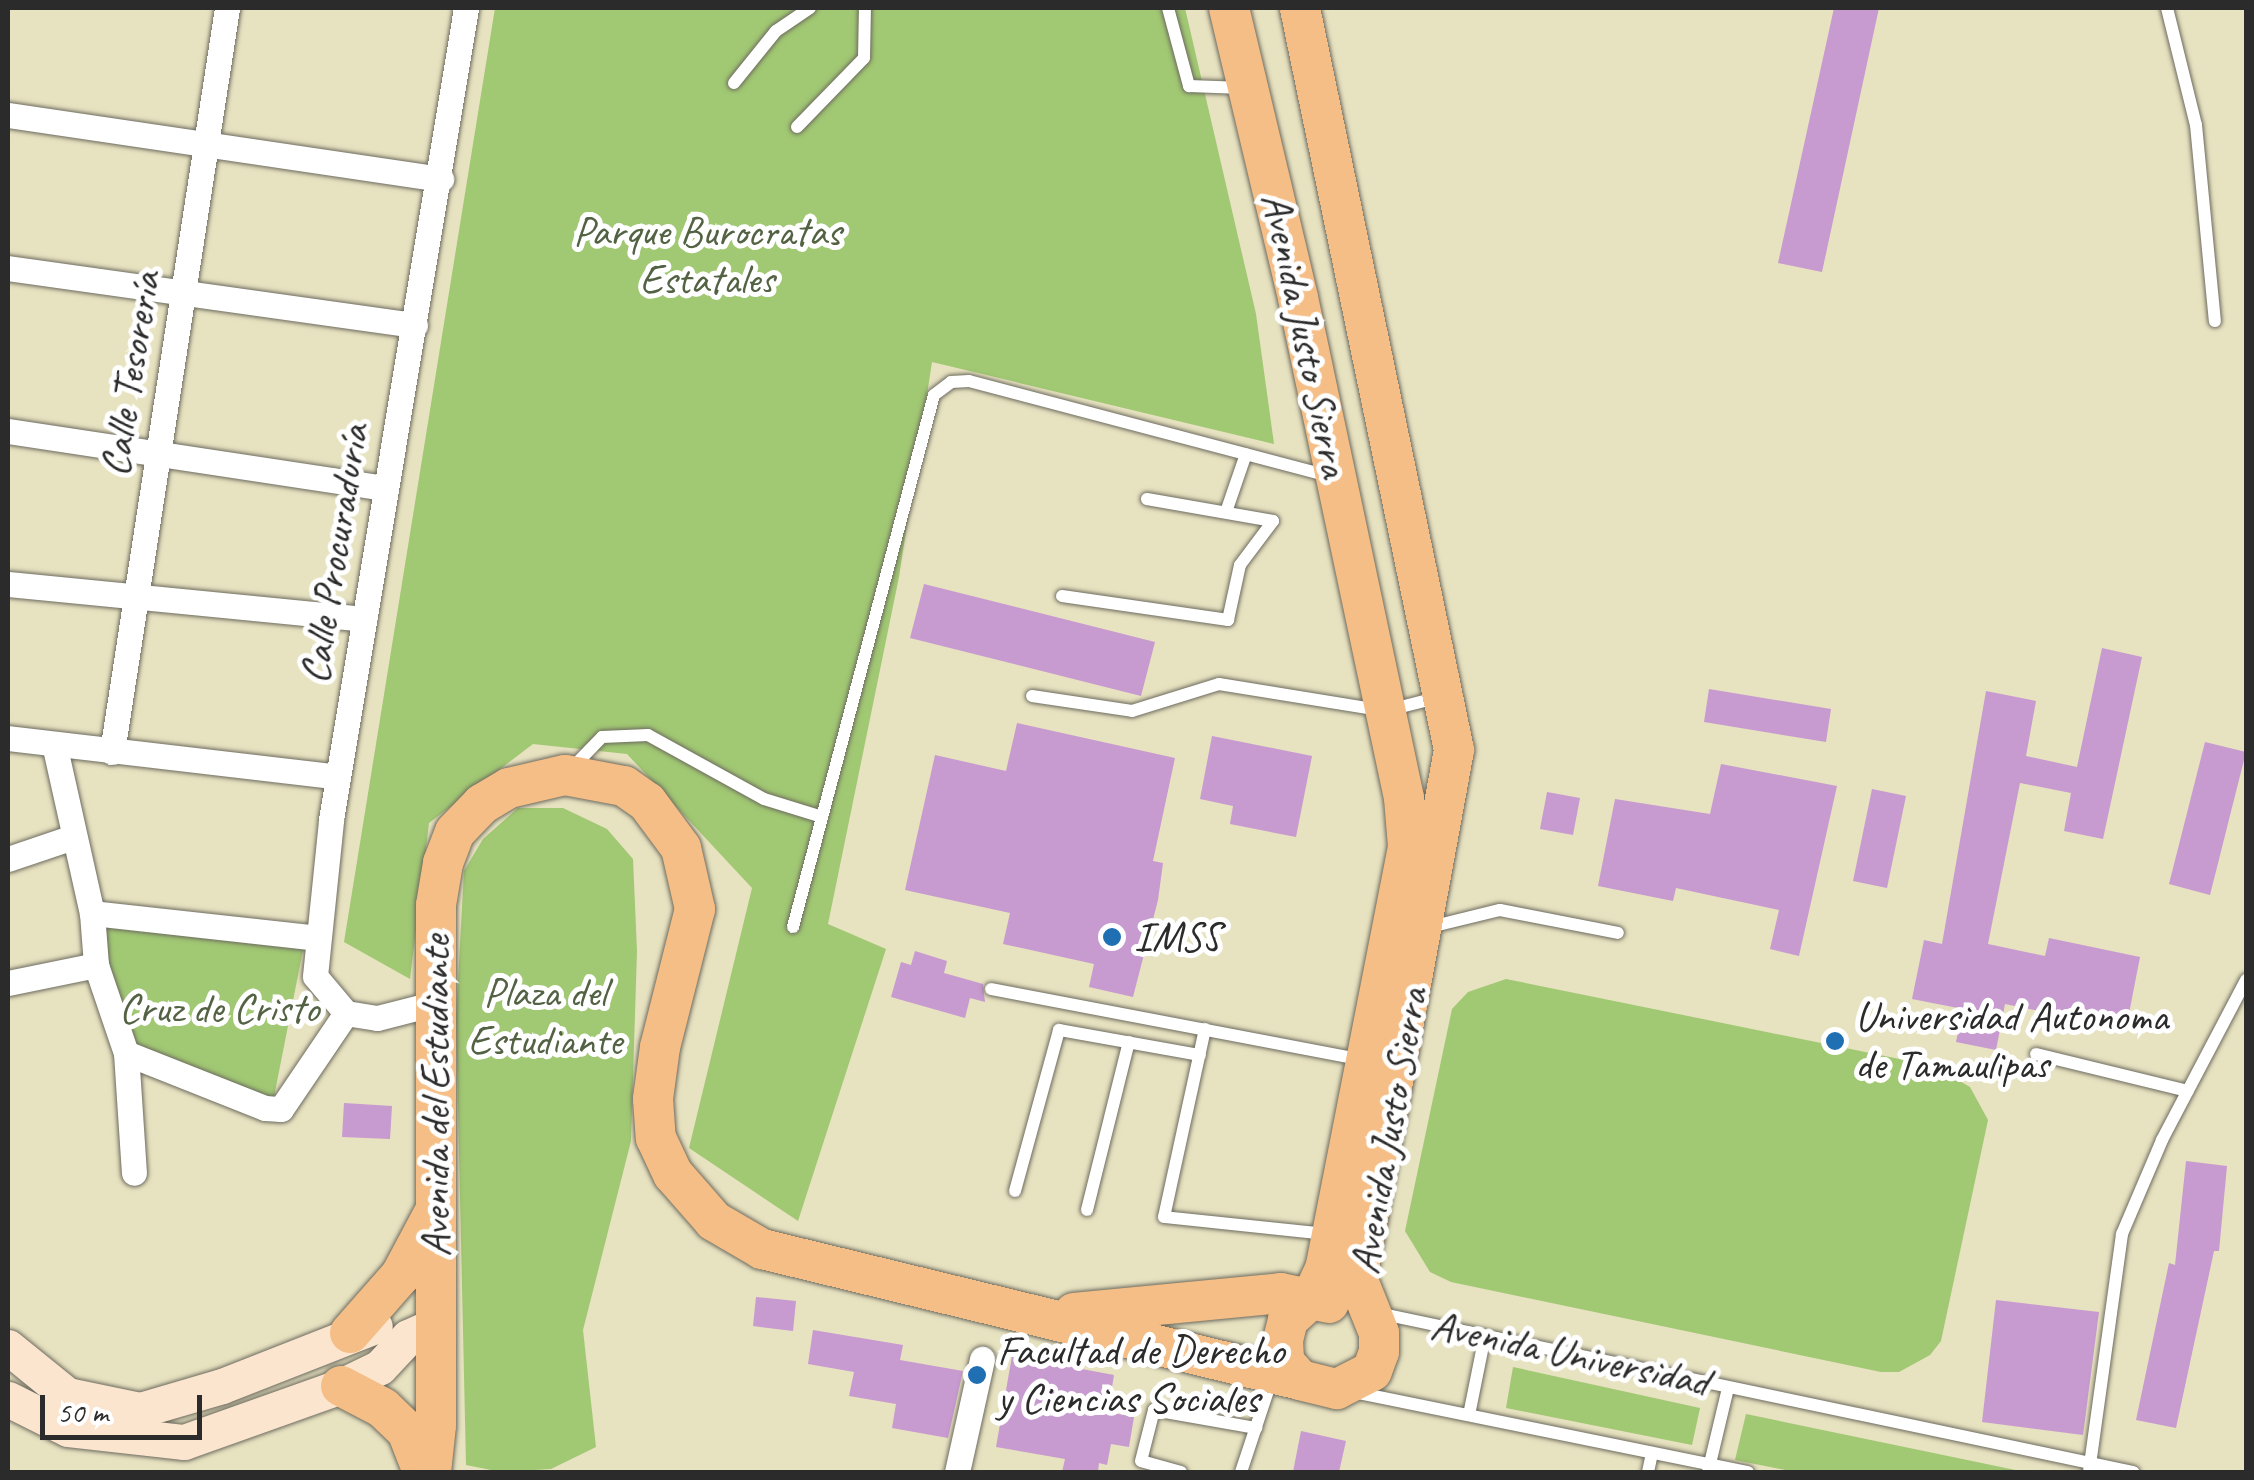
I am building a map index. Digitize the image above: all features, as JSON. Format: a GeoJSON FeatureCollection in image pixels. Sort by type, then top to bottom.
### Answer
{"type":"FeatureCollection","features":[{"type":"Feature","properties":{"kind":"main road","name":"Avenida Justo Sierra"},"geometry":{"type":"LineString","coordinates":[[1229,8],[1298,298],[1386,711],[1408,847],[1332,1235],[1311,1299],[1288,1320],[1283,1340],[1284,1362],[1304,1381],[1372,1371],[1379,1352],[1379,1333],[1356,1278],[1453,776],[1444,696],[1300,8]]}},
{"type":"Feature","properties":{"kind":"main road"},"geometry":{"type":"LineString","coordinates":[[1298,298],[1356,280]]}},
{"type":"Feature","properties":{"kind":"main road","name":"Avenida del Estudiante"},"geometry":{"type":"LineString","coordinates":[[427,1472],[422,1331],[436,1210],[436,904],[455,832],[482,804],[510,788],[565,776],[594,776],[648,802],[674,836],[690,878],[691,936],[653,1099],[656,1138],[692,1198],[727,1231],[762,1249],[1036,1312]]}},
{"type":"Feature","properties":{"kind":"main road"},"geometry":{"type":"LineString","coordinates":[[350,1333],[400,1275],[436,1210]]}},
{"type":"Feature","properties":{"kind":"main road","name":"Avenida Universidad"},"geometry":{"type":"LineString","coordinates":[[1036,1312],[1102,1314],[1281,1293],[1367,1310]]}},
{"type":"Feature","properties":{"kind":"main road","name":"Avenida Universidad"},"geometry":{"type":"LineString","coordinates":[[1036,1312],[1304,1381]]}},
{"type":"Feature","properties":{"kind":"main road"},"geometry":{"type":"LineString","coordinates":[[8,1347],[67,1395],[140,1410],[222,1386],[350,1333],[379,1325],[422,1331]]}},
{"type":"Feature","properties":{"kind":"main road"},"geometry":{"type":"LineString","coordinates":[[8,1399],[68,1428],[184,1442],[341,1386],[380,1367],[422,1331]]}},
{"type":"Feature","properties":{"kind":"main road"},"geometry":{"type":"LineString","coordinates":[[341,1386],[383,1408],[407,1432],[427,1472]]}},
{"type":"Feature","properties":{"kind":"street","name":"Calle Tesorería"},"geometry":{"type":"LineString","coordinates":[[112,752],[227,8]]}},
{"type":"Feature","properties":{"kind":"street","name":"Calle Procuraduría"},"geometry":{"type":"LineString","coordinates":[[346,1013],[315,976],[318,938],[338,777],[441,178],[466,8]]}},
{"type":"Feature","properties":{"kind":"street"},"geometry":{"type":"LineString","coordinates":[[8,115],[441,178]]}},
{"type":"Feature","properties":{"kind":"street"},"geometry":{"type":"LineString","coordinates":[[8,268],[415,325]]}},
{"type":"Feature","properties":{"kind":"street"},"geometry":{"type":"LineString","coordinates":[[8,430],[385,488]]}},
{"type":"Feature","properties":{"kind":"street"},"geometry":{"type":"LineString","coordinates":[[8,584],[133,600],[364,619]]}},
{"type":"Feature","properties":{"kind":"street"},"geometry":{"type":"LineString","coordinates":[[8,738],[54,748],[338,777]]}},
{"type":"Feature","properties":{"kind":"street"},"geometry":{"type":"LineString","coordinates":[[54,748],[92,913],[96,965],[126,1053],[134,1173]]}},
{"type":"Feature","properties":{"kind":"street"},"geometry":{"type":"LineString","coordinates":[[8,859],[74,837]]}},
{"type":"Feature","properties":{"kind":"street"},"geometry":{"type":"LineString","coordinates":[[92,913],[318,938]]}},
{"type":"Feature","properties":{"kind":"street"},"geometry":{"type":"LineString","coordinates":[[8,982],[96,965]]}},
{"type":"Feature","properties":{"kind":"street"},"geometry":{"type":"LineString","coordinates":[[126,1053],[281,1109],[346,1013],[377,1018],[436,1003]]}},
{"type":"Feature","properties":{"kind":"street"},"geometry":{"type":"LineString","coordinates":[[957,1472],[982,1359]]}},
{"type":"Feature","properties":{"kind":"lane"},"geometry":{"type":"LineString","coordinates":[[734,83],[776,30],[810,8]]}},
{"type":"Feature","properties":{"kind":"lane"},"geometry":{"type":"LineString","coordinates":[[797,126],[864,58],[866,8]]}},
{"type":"Feature","properties":{"kind":"lane"},"geometry":{"type":"LineString","coordinates":[[1168,8],[1189,86],[1250,88]]}},
{"type":"Feature","properties":{"kind":"lane"},"geometry":{"type":"LineString","coordinates":[[2167,8],[2196,124],[2215,322]]}},
{"type":"Feature","properties":{"kind":"lane"},"geometry":{"type":"LineString","coordinates":[[793,927],[934,395],[952,382],[969,381],[1336,478]]}},
{"type":"Feature","properties":{"kind":"lane"},"geometry":{"type":"LineString","coordinates":[[1226,512],[1246,454]]}},
{"type":"Feature","properties":{"kind":"lane"},"geometry":{"type":"LineString","coordinates":[[1062,596],[1228,620],[1240,566],[1273,521],[1147,499]]}},
{"type":"Feature","properties":{"kind":"lane"},"geometry":{"type":"LineString","coordinates":[[1032,696],[1132,711],[1232,684],[1386,711],[1444,696]]}},
{"type":"Feature","properties":{"kind":"lane"},"geometry":{"type":"LineString","coordinates":[[565,776],[602,736],[648,736],[764,799],[822,817]]}},
{"type":"Feature","properties":{"kind":"lane"},"geometry":{"type":"LineString","coordinates":[[1424,929],[1500,910],[1618,933]]}},
{"type":"Feature","properties":{"kind":"lane"},"geometry":{"type":"LineString","coordinates":[[2090,1468],[2122,1234],[2246,980]]}},
{"type":"Feature","properties":{"kind":"lane"},"geometry":{"type":"LineString","coordinates":[[992,988],[1368,1061]]}},
{"type":"Feature","properties":{"kind":"lane"},"geometry":{"type":"LineString","coordinates":[[1205,1029],[1164,1217],[1332,1235]]}},
{"type":"Feature","properties":{"kind":"lane"},"geometry":{"type":"LineString","coordinates":[[1015,1192],[1060,1030],[1200,1054]]}},
{"type":"Feature","properties":{"kind":"lane"},"geometry":{"type":"LineString","coordinates":[[1087,1210],[1130,1042]]}},
{"type":"Feature","properties":{"kind":"lane"},"geometry":{"type":"LineString","coordinates":[[2036,1054],[2188,1092]]}},
{"type":"Feature","properties":{"kind":"lane","name":"Avenida Universidad"},"geometry":{"type":"LineString","coordinates":[[1367,1310],[2090,1468],[2133,1472]]}},
{"type":"Feature","properties":{"kind":"lane"},"geometry":{"type":"LineString","coordinates":[[1469,1415],[1485,1336]]}},
{"type":"Feature","properties":{"kind":"lane"},"geometry":{"type":"LineString","coordinates":[[1242,1472],[1256,1428],[1304,1381]]}},
{"type":"Feature","properties":{"kind":"lane","name":"Avenida Universidad"},"geometry":{"type":"LineString","coordinates":[[1304,1381],[1652,1453],[1709,1469],[1748,1472]]}},
{"type":"Feature","properties":{"kind":"lane"},"geometry":{"type":"LineString","coordinates":[[1709,1469],[1728,1388]]}},
{"type":"Feature","properties":{"kind":"lane"},"geometry":{"type":"LineString","coordinates":[[1181,1472],[1141,1461],[1154,1410],[1256,1428]]}},
{"type":"Feature","properties":{"kind":"lane"},"geometry":{"type":"LineString","coordinates":[[1648,1472],[1652,1453]]}},
{"type":"Feature","properties":{"kind":"green space","name":"Parque Burocratas Estatales"},"geometry":{"type":"Polygon","coordinates":[[[495,8],[1185,8],[1256,314],[1274,444],[932,362],[899,577],[828,924],[886,949],[798,1221],[689,1148],[752,888],[627,754],[533,744],[429,823],[410,979],[344,942],[495,8]]]}},
{"type":"Feature","properties":{"kind":"green space","name":"Plaza del Estudiante"},"geometry":{"type":"Polygon","coordinates":[[[518,808],[563,808],[607,829],[633,859],[637,951],[631,1141],[583,1330],[596,1447],[551,1469],[501,1472],[466,1465],[456,1017],[464,871],[483,839],[518,808]]]}},
{"type":"Feature","properties":{"kind":"green space","name":"Cruz de Cristo"},"geometry":{"type":"Polygon","coordinates":[[[105,921],[304,945],[272,1107],[131,1047],[110,974],[105,921]]]}},
{"type":"Feature","properties":{"kind":"green space"},"geometry":{"type":"Polygon","coordinates":[[[1506,979],[1934,1066],[1970,1087],[1988,1120],[1941,1341],[1930,1355],[1899,1372],[1881,1372],[1451,1282],[1430,1272],[1405,1231],[1452,1009],[1468,992],[1506,979]]]}},
{"type":"Feature","properties":{"kind":"green space"},"geometry":{"type":"Polygon","coordinates":[[[1513,1367],[1700,1408],[1692,1445],[1506,1408],[1513,1367]]]}},
{"type":"Feature","properties":{"kind":"green space"},"geometry":{"type":"Polygon","coordinates":[[[1746,1414],[2025,1472],[1795,1472],[1735,1460],[1746,1414]]]}},
{"type":"Feature","properties":{"kind":"building"},"geometry":{"type":"Polygon","coordinates":[[[1834,8],[1879,8],[1822,272],[1778,263],[1834,8]]]}},
{"type":"Feature","properties":{"kind":"building"},"geometry":{"type":"Polygon","coordinates":[[[924,584],[1155,642],[1141,696],[910,638],[924,584]]]}},
{"type":"Feature","properties":{"kind":"building"},"geometry":{"type":"Polygon","coordinates":[[[2102,648],[2142,657],[2103,839],[2064,831],[2071,793],[2020,783],[1988,944],[2045,956],[2049,938],[2140,957],[2126,1029],[2005,1004],[1996,1050],[1956,1042],[1963,1009],[1912,999],[1924,940],[1942,944],[1986,691],[2036,701],[2026,756],[2077,767],[2102,648]]]}},
{"type":"Feature","properties":{"kind":"building"},"geometry":{"type":"Polygon","coordinates":[[[1709,689],[1831,709],[1826,742],[1704,722],[1709,689]]]}},
{"type":"Feature","properties":{"kind":"building"},"geometry":{"type":"Polygon","coordinates":[[[1017,723],[1175,758],[1153,861],[1163,863],[1158,900],[1133,997],[1089,987],[1094,964],[1003,944],[1010,913],[905,890],[935,755],[1006,771],[1017,723]]]}},
{"type":"Feature","properties":{"kind":"building"},"geometry":{"type":"Polygon","coordinates":[[[1212,736],[1312,756],[1296,837],[1230,824],[1233,806],[1200,799],[1212,736]]]}},
{"type":"Feature","properties":{"kind":"building"},"geometry":{"type":"Polygon","coordinates":[[[2205,742],[2246,752],[2210,895],[2169,884],[2205,742]]]}},
{"type":"Feature","properties":{"kind":"building"},"geometry":{"type":"Polygon","coordinates":[[[1721,764],[1837,786],[1799,956],[1770,949],[1779,910],[1676,888],[1673,901],[1598,886],[1615,799],[1710,814],[1721,764]]]}},
{"type":"Feature","properties":{"kind":"building"},"geometry":{"type":"Polygon","coordinates":[[[1872,789],[1906,796],[1887,888],[1853,881],[1872,789]]]}},
{"type":"Feature","properties":{"kind":"building"},"geometry":{"type":"Polygon","coordinates":[[[1547,792],[1580,798],[1573,835],[1540,829],[1547,792]]]}},
{"type":"Feature","properties":{"kind":"building"},"geometry":{"type":"Polygon","coordinates":[[[915,951],[947,961],[944,973],[983,984],[985,1002],[970,998],[965,1018],[891,997],[901,962],[911,965],[915,951]]]}},
{"type":"Feature","properties":{"kind":"building"},"geometry":{"type":"Polygon","coordinates":[[[344,1103],[392,1106],[390,1139],[342,1137],[344,1103]]]}},
{"type":"Feature","properties":{"kind":"building"},"geometry":{"type":"Polygon","coordinates":[[[2186,1161],[2227,1166],[2219,1251],[2214,1251],[2176,1428],[2136,1420],[2169,1263],[2175,1265],[2186,1161]]]}},
{"type":"Feature","properties":{"kind":"building"},"geometry":{"type":"Polygon","coordinates":[[[756,1297],[796,1301],[793,1331],[753,1326],[756,1297]]]}},
{"type":"Feature","properties":{"kind":"building"},"geometry":{"type":"Polygon","coordinates":[[[1996,1300],[2099,1312],[2083,1435],[1982,1422],[1996,1300]]]}},
{"type":"Feature","properties":{"kind":"building"},"geometry":{"type":"Polygon","coordinates":[[[813,1330],[903,1345],[900,1360],[963,1371],[948,1438],[892,1428],[896,1404],[849,1396],[854,1372],[808,1364],[813,1330]]]}},
{"type":"Feature","properties":{"kind":"building"},"geometry":{"type":"Polygon","coordinates":[[[1012,1356],[1114,1375],[1108,1412],[1134,1417],[1129,1447],[1111,1444],[1107,1465],[1099,1463],[1098,1472],[1062,1472],[1065,1459],[996,1447],[1012,1356]]]}},
{"type":"Feature","properties":{"kind":"building"},"geometry":{"type":"Polygon","coordinates":[[[1301,1431],[1346,1441],[1339,1472],[1293,1472],[1301,1431]]]}},
{"type":"Feature","properties":{"kind":"place","name":"IMSS"},"geometry":{"type":"Point","coordinates":[1112,937]}},
{"type":"Feature","properties":{"kind":"place","name":"Universidad Autonoma de Tamaulipas"},"geometry":{"type":"Point","coordinates":[1835,1041]}},
{"type":"Feature","properties":{"kind":"place","name":"Facultad de Derecho y Ciencias Sociales"},"geometry":{"type":"Point","coordinates":[977,1375]}}]}
